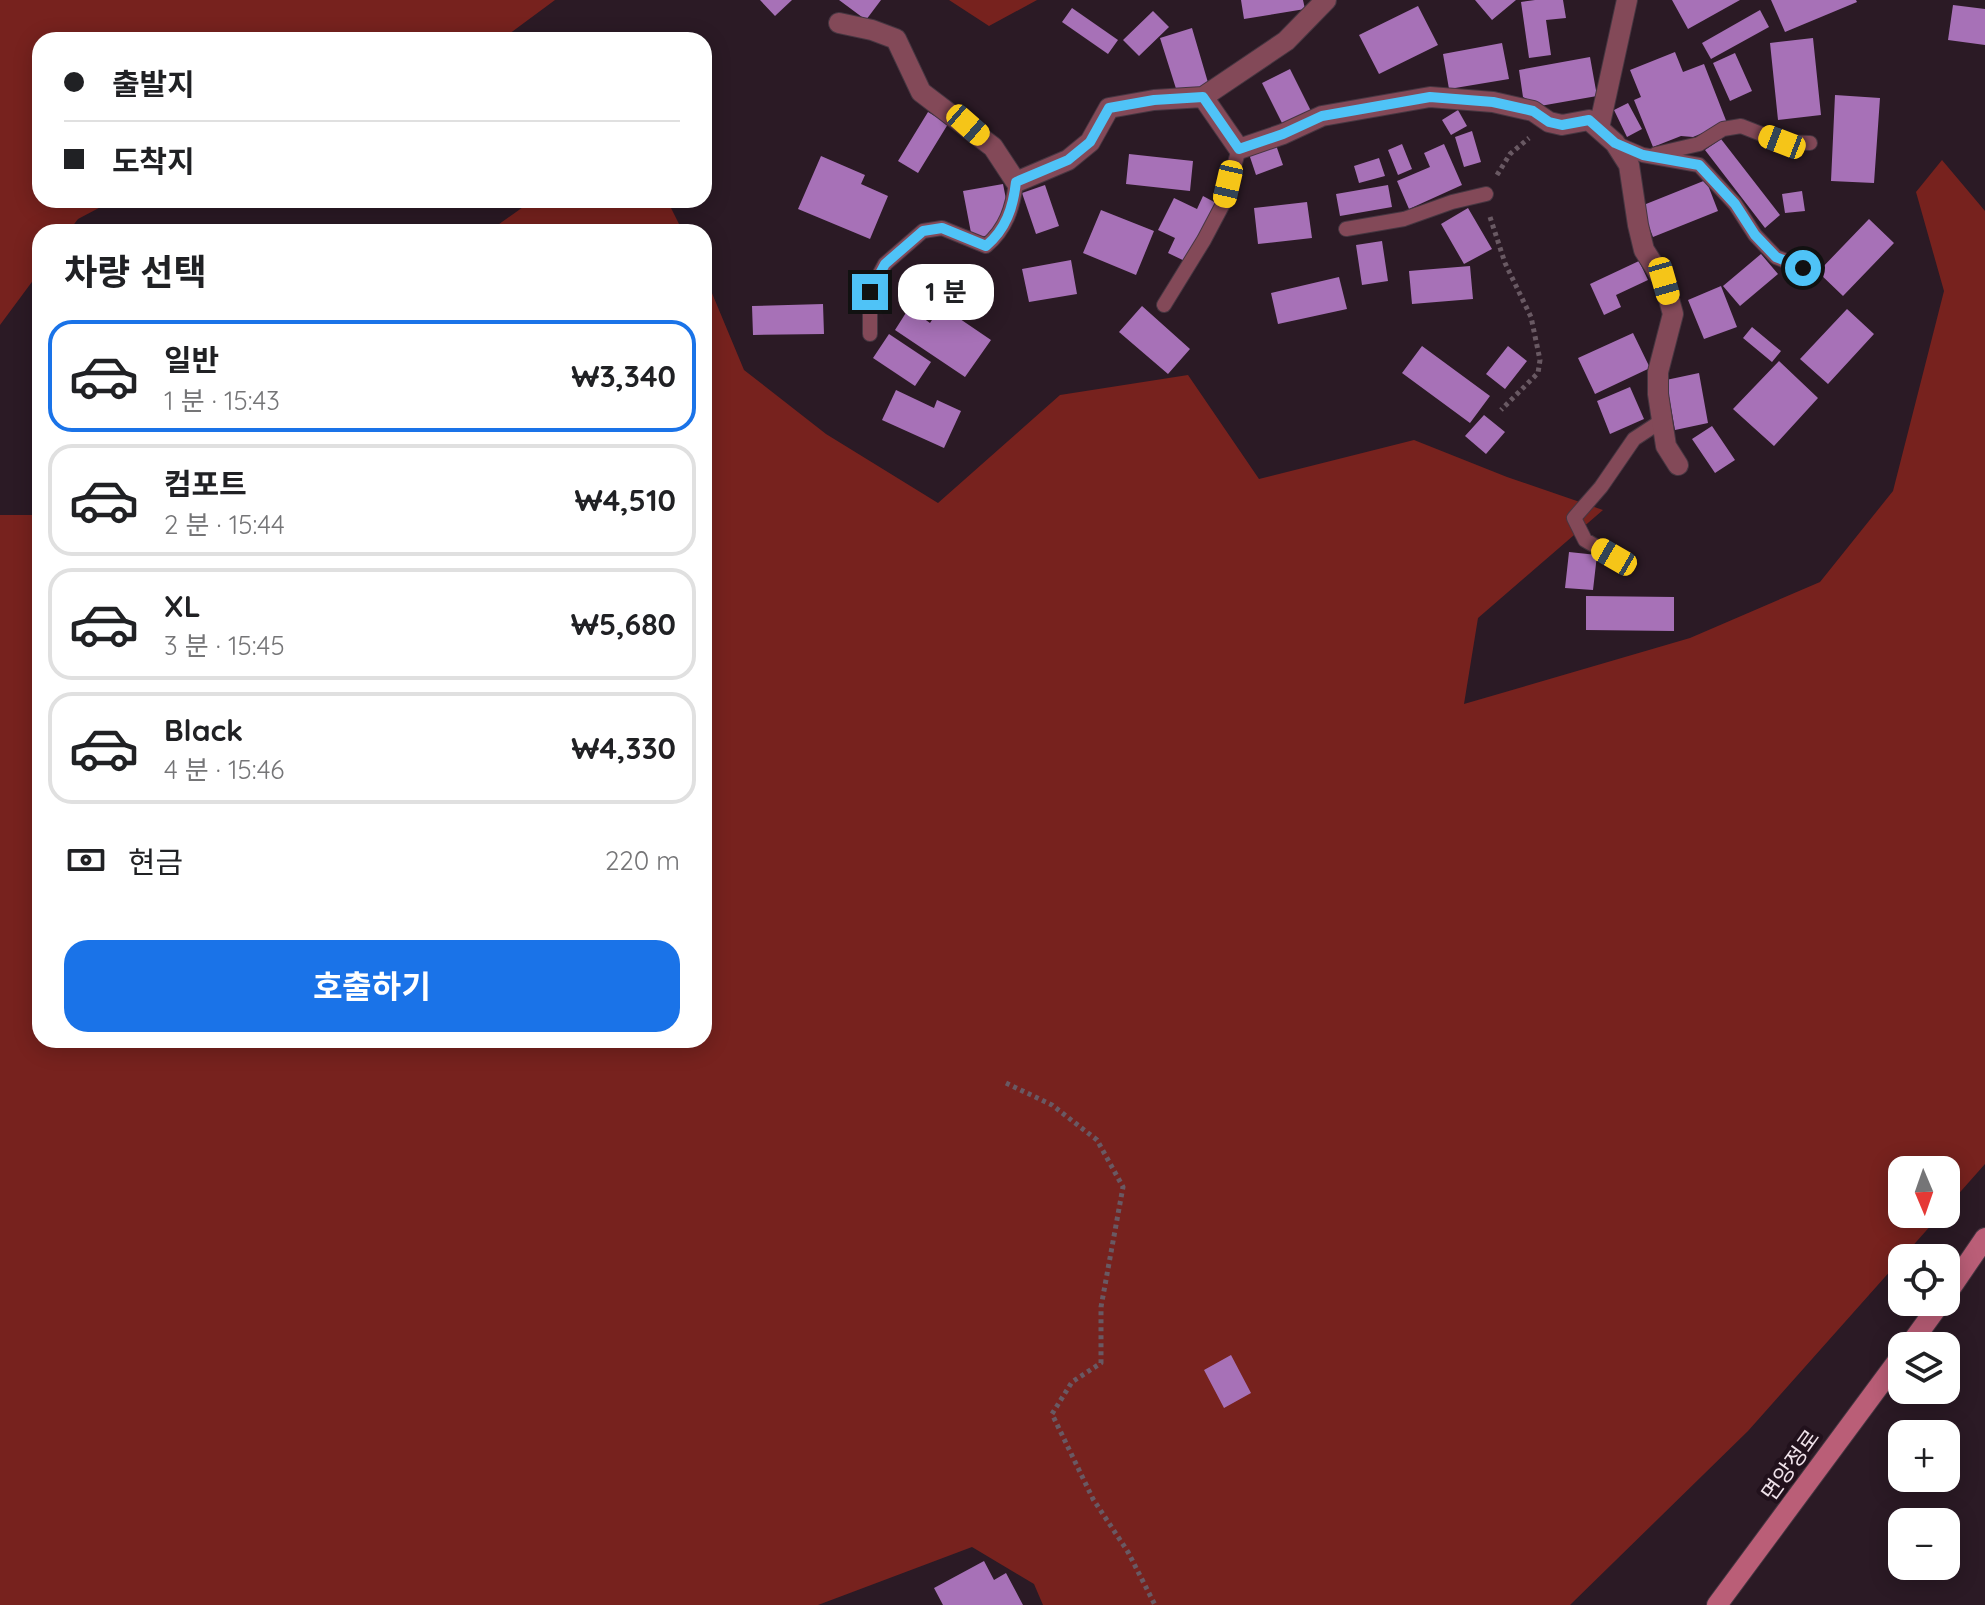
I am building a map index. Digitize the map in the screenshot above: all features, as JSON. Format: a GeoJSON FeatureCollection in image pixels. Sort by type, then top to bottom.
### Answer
{"type":"FeatureCollection","features":[{"type":"Feature","properties":{"kind":"main road"},"geometry":{"type":"LineString","coordinates":[[1960,1275],[1985,1238]]}},
{"type":"Feature","properties":{"kind":"main road","name":"면앙정로"},"geometry":{"type":"LineString","coordinates":[[1717,1605],[1888,1374]]}},
{"type":"Feature","properties":{"kind":"street"},"geometry":{"type":"LineString","coordinates":[[839,23],[896,39],[921,92],[993,147],[1016,182],[1068,160],[1090,142],[1109,108],[1154,100],[1203,97],[1286,41],[1326,0]]}},
{"type":"Feature","properties":{"kind":"street"},"geometry":{"type":"LineString","coordinates":[[1599,128],[1627,0]]}},
{"type":"Feature","properties":{"kind":"street"},"geometry":{"type":"LineString","coordinates":[[1203,97],[1239,149],[1322,116],[1430,97],[1493,102],[1533,111],[1549,122],[1562,125],[1589,120],[1615,143],[1629,165],[1644,250],[1664,281],[1673,314],[1658,372],[1666,446],[1678,465]]}},
{"type":"Feature","properties":{"kind":"lane"},"geometry":{"type":"LineString","coordinates":[[1648,156],[1699,144],[1723,129],[1741,126],[1782,142],[1810,143]]}},
{"type":"Feature","properties":{"kind":"lane"},"geometry":{"type":"LineString","coordinates":[[1615,143],[1648,156],[1699,165],[1735,204],[1755,235],[1776,257],[1803,268]]}},
{"type":"Feature","properties":{"kind":"lane"},"geometry":{"type":"LineString","coordinates":[[1164,305],[1223,204],[1239,149]]}},
{"type":"Feature","properties":{"kind":"lane"},"geometry":{"type":"LineString","coordinates":[[870,334],[870,292],[885,264],[923,231],[942,228],[986,246],[999,235],[1014,206],[1016,182]]}},
{"type":"Feature","properties":{"kind":"lane"},"geometry":{"type":"LineString","coordinates":[[1346,229],[1404,219],[1486,194]]}},
{"type":"Feature","properties":{"kind":"lane"},"geometry":{"type":"LineString","coordinates":[[1614,557],[1585,540],[1574,518],[1601,487],[1634,439],[1663,420]]}},
{"type":"Feature","properties":{"kind":"path"},"geometry":{"type":"LineString","coordinates":[[1501,410],[1538,373],[1540,360],[1531,317],[1505,263],[1484,199],[1510,154],[1549,122]]}},
{"type":"Feature","properties":{"kind":"path"},"geometry":{"type":"LineString","coordinates":[[1006,1083],[1052,1105],[1097,1140],[1123,1187],[1101,1307],[1101,1363],[1072,1382],[1052,1414],[1093,1499],[1128,1552],[1155,1605]]}},
{"type":"Feature","properties":{"kind":"shaded area"},"geometry":{"type":"Polygon","coordinates":[[[0,0],[555,0],[512,32],[32,32],[32,208],[99,208],[74,224],[32,224],[32,282],[0,325],[0,0]]]}},
{"type":"Feature","properties":{"kind":"shaded area"},"geometry":{"type":"Polygon","coordinates":[[[949,0],[1037,0],[989,26],[949,0]]]}},
{"type":"Feature","properties":{"kind":"shaded area"},"geometry":{"type":"Polygon","coordinates":[[[1942,160],[1985,211],[1985,1164],[1960,1192],[1960,1156],[1888,1156],[1888,1228],[1929,1228],[1914,1244],[1888,1244],[1888,1274],[1748,1431],[1570,1605],[1043,1605],[1034,1584],[972,1547],[818,1605],[0,1605],[0,515],[32,515],[32,1048],[712,1048],[712,293],[744,370],[826,434],[938,503],[1060,395],[1188,375],[1259,479],[1414,440],[1603,510],[1478,618],[1464,704],[1690,638],[1820,582],[1893,491],[1944,291],[1916,192],[1942,160]]]}},
{"type":"Feature","properties":{"kind":"shaded area"},"geometry":{"type":"Polygon","coordinates":[[[522,208],[671,208],[679,224],[499,224],[522,208]]]}},
{"type":"Feature","properties":{"kind":"building"},"geometry":{"type":"Polygon","coordinates":[[[760,0],[792,0],[775,16],[760,0]]]}},
{"type":"Feature","properties":{"kind":"building"},"geometry":{"type":"Polygon","coordinates":[[[839,0],[881,0],[866,20],[839,0]]]}},
{"type":"Feature","properties":{"kind":"building"},"geometry":{"type":"Polygon","coordinates":[[[1241,0],[1303,0],[1305,9],[1244,19],[1241,0]]]}},
{"type":"Feature","properties":{"kind":"building"},"geometry":{"type":"Polygon","coordinates":[[[1475,0],[1516,0],[1492,20],[1475,0]]]}},
{"type":"Feature","properties":{"kind":"building"},"geometry":{"type":"Polygon","coordinates":[[[1563,0],[1566,18],[1546,20],[1551,55],[1529,58],[1521,2],[1563,0]]]}},
{"type":"Feature","properties":{"kind":"building"},"geometry":{"type":"Polygon","coordinates":[[[1672,0],[1740,0],[1688,29],[1672,0]]]}},
{"type":"Feature","properties":{"kind":"building"},"geometry":{"type":"Polygon","coordinates":[[[1771,0],[1856,0],[1857,2],[1785,32],[1771,0]]]}},
{"type":"Feature","properties":{"kind":"building"},"geometry":{"type":"Polygon","coordinates":[[[1953,5],[1985,9],[1985,45],[1948,40],[1953,5]]]}},
{"type":"Feature","properties":{"kind":"building"},"geometry":{"type":"Polygon","coordinates":[[[1418,6],[1438,45],[1379,74],[1359,35],[1418,6]]]}},
{"type":"Feature","properties":{"kind":"building"},"geometry":{"type":"Polygon","coordinates":[[[1072,8],[1118,40],[1108,54],[1062,22],[1072,8]]]}},
{"type":"Feature","properties":{"kind":"building"},"geometry":{"type":"Polygon","coordinates":[[[1760,10],[1769,27],[1711,59],[1702,43],[1760,10]]]}},
{"type":"Feature","properties":{"kind":"building"},"geometry":{"type":"Polygon","coordinates":[[[1153,11],[1169,27],[1139,56],[1123,40],[1153,11]]]}},
{"type":"Feature","properties":{"kind":"building"},"geometry":{"type":"Polygon","coordinates":[[[1192,28],[1209,86],[1178,95],[1160,38],[1192,28]]]}},
{"type":"Feature","properties":{"kind":"building"},"geometry":{"type":"Polygon","coordinates":[[[1813,38],[1821,115],[1778,120],[1770,43],[1813,38]]]}},
{"type":"Feature","properties":{"kind":"building"},"geometry":{"type":"Polygon","coordinates":[[[1502,43],[1509,79],[1449,89],[1443,54],[1502,43]]]}},
{"type":"Feature","properties":{"kind":"building"},"geometry":{"type":"Polygon","coordinates":[[[1675,52],[1683,72],[1704,64],[1727,123],[1693,137],[1681,136],[1653,147],[1634,100],[1641,97],[1630,70],[1675,52]]]}},
{"type":"Feature","properties":{"kind":"building"},"geometry":{"type":"Polygon","coordinates":[[[1735,53],[1752,91],[1730,101],[1713,63],[1735,53]]]}},
{"type":"Feature","properties":{"kind":"building"},"geometry":{"type":"Polygon","coordinates":[[[1590,57],[1597,96],[1540,106],[1523,97],[1519,70],[1590,57]]]}},
{"type":"Feature","properties":{"kind":"building"},"geometry":{"type":"Polygon","coordinates":[[[1290,69],[1311,111],[1283,125],[1262,83],[1290,69]]]}},
{"type":"Feature","properties":{"kind":"building"},"geometry":{"type":"Polygon","coordinates":[[[1835,95],[1880,98],[1874,183],[1831,181],[1835,95]]]}},
{"type":"Feature","properties":{"kind":"building"},"geometry":{"type":"Polygon","coordinates":[[[1628,103],[1642,129],[1627,137],[1614,110],[1628,103]]]}},
{"type":"Feature","properties":{"kind":"building"},"geometry":{"type":"Polygon","coordinates":[[[1458,110],[1467,126],[1451,135],[1442,120],[1458,110]]]}},
{"type":"Feature","properties":{"kind":"building"},"geometry":{"type":"Polygon","coordinates":[[[928,112],[948,124],[918,173],[898,161],[928,112]]]}},
{"type":"Feature","properties":{"kind":"building"},"geometry":{"type":"Polygon","coordinates":[[[1472,131],[1481,162],[1464,167],[1455,137],[1472,131]]]}},
{"type":"Feature","properties":{"kind":"building"},"geometry":{"type":"Polygon","coordinates":[[[1721,139],[1780,215],[1765,228],[1705,150],[1721,139]]]}},
{"type":"Feature","properties":{"kind":"building"},"geometry":{"type":"Polygon","coordinates":[[[1402,144],[1412,169],[1398,175],[1388,150],[1402,144]]]}},
{"type":"Feature","properties":{"kind":"building"},"geometry":{"type":"Polygon","coordinates":[[[1444,144],[1462,185],[1409,209],[1397,181],[1430,167],[1424,153],[1444,144]]]}},
{"type":"Feature","properties":{"kind":"building"},"geometry":{"type":"Polygon","coordinates":[[[1276,145],[1283,165],[1256,175],[1249,154],[1276,145]]]}},
{"type":"Feature","properties":{"kind":"building"},"geometry":{"type":"Polygon","coordinates":[[[1129,154],[1193,161],[1190,191],[1126,184],[1129,154]]]}},
{"type":"Feature","properties":{"kind":"building"},"geometry":{"type":"Polygon","coordinates":[[[821,156],[865,175],[861,184],[888,196],[870,239],[798,209],[821,156]]]}},
{"type":"Feature","properties":{"kind":"building"},"geometry":{"type":"Polygon","coordinates":[[[1379,158],[1385,176],[1359,183],[1354,166],[1379,158]]]}},
{"type":"Feature","properties":{"kind":"building"},"geometry":{"type":"Polygon","coordinates":[[[1706,180],[1718,211],[1653,237],[1641,206],[1706,180]]]}},
{"type":"Feature","properties":{"kind":"building"},"geometry":{"type":"Polygon","coordinates":[[[1003,184],[1007,204],[993,235],[972,238],[963,191],[1003,184]]]}},
{"type":"Feature","properties":{"kind":"building"},"geometry":{"type":"Polygon","coordinates":[[[1045,185],[1059,226],[1036,234],[1022,193],[1045,185]]]}},
{"type":"Feature","properties":{"kind":"building"},"geometry":{"type":"Polygon","coordinates":[[[1388,185],[1392,207],[1340,216],[1336,194],[1388,185]]]}},
{"type":"Feature","properties":{"kind":"building"},"geometry":{"type":"Polygon","coordinates":[[[1802,191],[1805,211],[1785,213],[1782,194],[1802,191]]]}},
{"type":"Feature","properties":{"kind":"building"},"geometry":{"type":"Polygon","coordinates":[[[1203,196],[1218,204],[1189,263],[1168,253],[1175,238],[1158,230],[1174,198],[1197,209],[1203,196]]]}},
{"type":"Feature","properties":{"kind":"building"},"geometry":{"type":"Polygon","coordinates":[[[1307,202],[1312,238],[1258,244],[1254,208],[1307,202]]]}},
{"type":"Feature","properties":{"kind":"building"},"geometry":{"type":"Polygon","coordinates":[[[1468,208],[1492,249],[1464,264],[1441,224],[1468,208]]]}},
{"type":"Feature","properties":{"kind":"building"},"geometry":{"type":"Polygon","coordinates":[[[1101,210],[1154,231],[1136,275],[1083,253],[1101,210]]]}},
{"type":"Feature","properties":{"kind":"building"},"geometry":{"type":"Polygon","coordinates":[[[1869,219],[1894,243],[1843,296],[1818,272],[1869,219]]]}},
{"type":"Feature","properties":{"kind":"building"},"geometry":{"type":"Polygon","coordinates":[[[1382,241],[1388,281],[1362,285],[1356,245],[1382,241]]]}},
{"type":"Feature","properties":{"kind":"building"},"geometry":{"type":"Polygon","coordinates":[[[1761,254],[1778,274],[1740,306],[1723,286],[1761,254]]]}},
{"type":"Feature","properties":{"kind":"building"},"geometry":{"type":"Polygon","coordinates":[[[1071,260],[1077,294],[1029,302],[1022,269],[1071,260]]]}},
{"type":"Feature","properties":{"kind":"building"},"geometry":{"type":"Polygon","coordinates":[[[1639,261],[1648,280],[1616,295],[1621,307],[1604,315],[1590,284],[1639,261]]]}},
{"type":"Feature","properties":{"kind":"building"},"geometry":{"type":"Polygon","coordinates":[[[1470,266],[1473,299],[1412,304],[1409,271],[1470,266]]]}},
{"type":"Feature","properties":{"kind":"building"},"geometry":{"type":"Polygon","coordinates":[[[1339,277],[1347,309],[1278,324],[1271,293],[1339,277]]]}},
{"type":"Feature","properties":{"kind":"building"},"geometry":{"type":"Polygon","coordinates":[[[1721,286],[1737,327],[1704,339],[1688,300],[1721,286]]]}},
{"type":"Feature","properties":{"kind":"building"},"geometry":{"type":"Polygon","coordinates":[[[823,304],[824,334],[753,335],[752,306],[823,304]]]}},
{"type":"Feature","properties":{"kind":"building"},"geometry":{"type":"Polygon","coordinates":[[[941,306],[991,340],[965,377],[895,330],[909,308],[930,323],[941,306]]]}},
{"type":"Feature","properties":{"kind":"building"},"geometry":{"type":"Polygon","coordinates":[[[1142,306],[1190,349],[1168,374],[1119,332],[1142,306]]]}},
{"type":"Feature","properties":{"kind":"building"},"geometry":{"type":"Polygon","coordinates":[[[1847,309],[1874,334],[1828,384],[1800,359],[1847,309]]]}},
{"type":"Feature","properties":{"kind":"building"},"geometry":{"type":"Polygon","coordinates":[[[1752,327],[1781,351],[1772,362],[1743,338],[1752,327]]]}},
{"type":"Feature","properties":{"kind":"building"},"geometry":{"type":"Polygon","coordinates":[[[1633,333],[1650,368],[1595,394],[1578,358],[1633,333]]]}},
{"type":"Feature","properties":{"kind":"building"},"geometry":{"type":"Polygon","coordinates":[[[889,334],[931,362],[915,386],[873,358],[889,334]]]}},
{"type":"Feature","properties":{"kind":"building"},"geometry":{"type":"Polygon","coordinates":[[[1422,346],[1490,396],[1470,423],[1402,373],[1422,346]]]}},
{"type":"Feature","properties":{"kind":"building"},"geometry":{"type":"Polygon","coordinates":[[[1508,346],[1527,361],[1505,389],[1486,374],[1508,346]]]}},
{"type":"Feature","properties":{"kind":"building"},"geometry":{"type":"Polygon","coordinates":[[[1779,361],[1818,398],[1774,446],[1733,409],[1779,361]]]}},
{"type":"Feature","properties":{"kind":"building"},"geometry":{"type":"Polygon","coordinates":[[[1699,373],[1708,423],[1675,430],[1666,380],[1699,373]]]}},
{"type":"Feature","properties":{"kind":"building"},"geometry":{"type":"Polygon","coordinates":[[[1630,387],[1644,419],[1610,434],[1597,401],[1630,387]]]}},
{"type":"Feature","properties":{"kind":"building"},"geometry":{"type":"Polygon","coordinates":[[[896,390],[934,408],[937,400],[961,411],[944,448],[882,420],[896,390]]]}},
{"type":"Feature","properties":{"kind":"building"},"geometry":{"type":"Polygon","coordinates":[[[1484,415],[1505,432],[1486,454],[1465,436],[1484,415]]]}},
{"type":"Feature","properties":{"kind":"building"},"geometry":{"type":"Polygon","coordinates":[[[1712,426],[1735,460],[1715,473],[1692,439],[1712,426]]]}},
{"type":"Feature","properties":{"kind":"building"},"geometry":{"type":"Polygon","coordinates":[[[1569,552],[1597,555],[1593,590],[1565,588],[1569,552]]]}},
{"type":"Feature","properties":{"kind":"building"},"geometry":{"type":"Polygon","coordinates":[[[1586,596],[1674,597],[1674,631],[1586,630],[1586,596]]]}},
{"type":"Feature","properties":{"kind":"building"},"geometry":{"type":"Polygon","coordinates":[[[1231,1355],[1251,1393],[1224,1408],[1204,1370],[1231,1355]]]}},
{"type":"Feature","properties":{"kind":"building"},"geometry":{"type":"Polygon","coordinates":[[[984,1561],[994,1580],[1006,1573],[1023,1605],[943,1605],[934,1588],[984,1561]]]}},
{"type":"Feature","properties":{"kind":"route"},"geometry":{"type":"LineString","coordinates":[[870,292],[885,264],[923,231],[942,228],[986,246],[999,235],[1014,206],[1016,182],[1068,160],[1090,142],[1109,108],[1154,100],[1203,97],[1239,149],[1322,116],[1430,97],[1493,102],[1533,111],[1549,122],[1562,125],[1589,120],[1615,143],[1643,155],[1699,165],[1735,204],[1755,235],[1776,257],[1803,268]]}}]}
